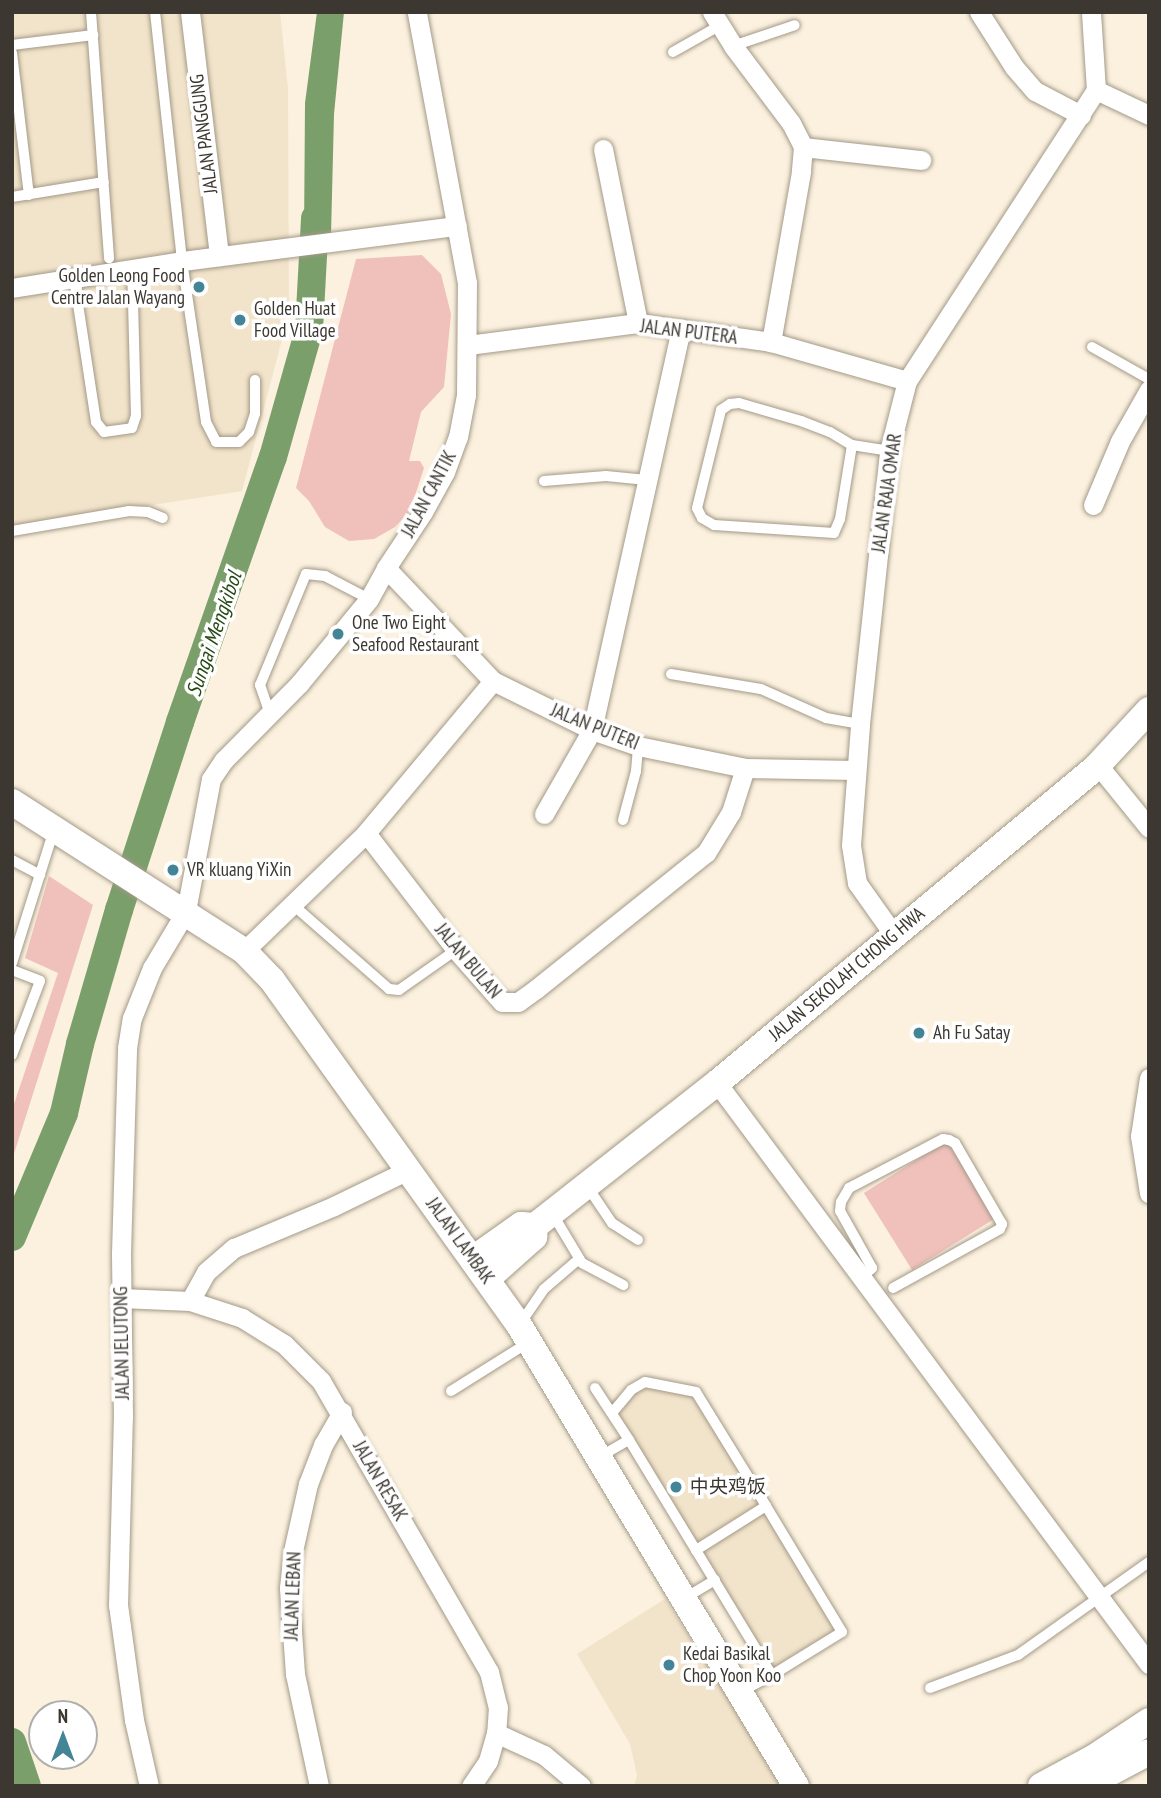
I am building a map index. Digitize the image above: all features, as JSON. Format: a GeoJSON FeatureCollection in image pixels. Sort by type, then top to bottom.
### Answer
{"type":"FeatureCollection","features":[{"type":"Feature","properties":{"kind":"street","name":"JALAN PANGGUNG"},"geometry":{"type":"LineString","coordinates":[[190,12],[219,256]]}},
{"type":"Feature","properties":{"kind":"street"},"geometry":{"type":"LineString","coordinates":[[417,13],[423,12]]}},
{"type":"Feature","properties":{"kind":"street"},"geometry":{"type":"LineString","coordinates":[[979,12],[1014,67],[1035,91],[1081,115]]}},
{"type":"Feature","properties":{"kind":"street"},"geometry":{"type":"LineString","coordinates":[[1091,12],[1096,90],[1149,115]]}},
{"type":"Feature","properties":{"kind":"street","name":"JALAN CANTIK"},"geometry":{"type":"LineString","coordinates":[[177,905],[211,779],[224,760],[299,684],[369,599],[423,512],[458,437],[466,394],[467,283],[417,13]]}},
{"type":"Feature","properties":{"kind":"street"},"geometry":{"type":"LineString","coordinates":[[715,19],[791,124],[803,147],[802,172],[771,342]]}},
{"type":"Feature","properties":{"kind":"street","name":"JALAN RAJA OMAR"},"geometry":{"type":"LineString","coordinates":[[894,934],[857,883],[851,845],[860,724],[889,451],[907,381],[1096,90]]}},
{"type":"Feature","properties":{"kind":"street"},"geometry":{"type":"LineString","coordinates":[[803,147],[921,160]]}},
{"type":"Feature","properties":{"kind":"street"},"geometry":{"type":"LineString","coordinates":[[603,149],[638,323]]}},
{"type":"Feature","properties":{"kind":"street"},"geometry":{"type":"LineString","coordinates":[[12,288],[182,261],[457,226]]}},
{"type":"Feature","properties":{"kind":"street","name":"JALAN PUTERA"},"geometry":{"type":"LineString","coordinates":[[468,345],[638,323],[771,342],[907,381]]}},
{"type":"Feature","properties":{"kind":"street"},"geometry":{"type":"LineString","coordinates":[[544,814],[592,730],[681,329]]}},
{"type":"Feature","properties":{"kind":"street"},"geometry":{"type":"LineString","coordinates":[[1093,505],[1120,441],[1149,390]]}},
{"type":"Feature","properties":{"kind":"street","name":"JALAN PUTERI"},"geometry":{"type":"LineString","coordinates":[[386,568],[493,681],[592,730],[638,746],[746,768],[856,769]]}},
{"type":"Feature","properties":{"kind":"street"},"geometry":{"type":"LineString","coordinates":[[244,951],[366,833],[493,681]]}},
{"type":"Feature","properties":{"kind":"street","name":"JALAN SEKOLAH CHONG HWA"},"geometry":{"type":"LineString","coordinates":[[480,1269],[521,1225],[543,1219],[717,1083],[1098,765],[1149,710]]}},
{"type":"Feature","properties":{"kind":"street"},"geometry":{"type":"LineString","coordinates":[[1098,765],[1149,828]]}},
{"type":"Feature","properties":{"kind":"street","name":"JALAN BULAN"},"geometry":{"type":"LineString","coordinates":[[366,833],[456,950],[502,1002],[518,1002],[706,853],[731,812],[746,768]]}},
{"type":"Feature","properties":{"kind":"street","name":"JALAN LAMBAK"},"geometry":{"type":"LineString","coordinates":[[12,802],[177,905],[244,951],[272,980],[336,1074],[524,1333],[795,1783]]}},
{"type":"Feature","properties":{"kind":"street","name":"JALAN JELUTONG"},"geometry":{"type":"LineString","coordinates":[[149,1786],[134,1720],[118,1605],[127,1048],[132,1018],[177,905]]}},
{"type":"Feature","properties":{"kind":"street"},"geometry":{"type":"LineString","coordinates":[[1149,1078],[1140,1136],[1149,1193]]}},
{"type":"Feature","properties":{"kind":"street"},"geometry":{"type":"LineString","coordinates":[[717,1083],[1149,1664]]}},
{"type":"Feature","properties":{"kind":"street"},"geometry":{"type":"LineString","coordinates":[[190,1301],[206,1272],[234,1248],[334,1206],[408,1170]]}},
{"type":"Feature","properties":{"kind":"street","name":"JALAN RESAK"},"geometry":{"type":"LineString","coordinates":[[121,1298],[190,1301],[242,1318],[284,1344],[321,1381],[342,1412],[489,1672],[498,1707],[496,1733],[488,1761],[471,1786]]}},
{"type":"Feature","properties":{"kind":"street","name":"JALAN LEBAN"},"geometry":{"type":"LineString","coordinates":[[319,1786],[295,1674],[289,1588],[293,1551],[305,1495],[323,1445],[342,1412]]}},
{"type":"Feature","properties":{"kind":"street"},"geometry":{"type":"LineString","coordinates":[[1041,1786],[1093,1758],[1149,1721]]}},
{"type":"Feature","properties":{"kind":"street"},"geometry":{"type":"LineString","coordinates":[[496,1733],[544,1755],[581,1786]]}},
{"type":"Feature","properties":{"kind":"street"},"geometry":{"type":"LineString","coordinates":[[1085,1786],[1149,1752]]}},
{"type":"Feature","properties":{"kind":"lane"},"geometry":{"type":"LineString","coordinates":[[91,12],[109,258]]}},
{"type":"Feature","properties":{"kind":"lane"},"geometry":{"type":"LineString","coordinates":[[155,12],[182,261],[206,422],[216,442],[239,442],[249,432],[255,414],[255,380]]}},
{"type":"Feature","properties":{"kind":"lane"},"geometry":{"type":"LineString","coordinates":[[673,52],[715,19]]}},
{"type":"Feature","properties":{"kind":"lane"},"geometry":{"type":"LineString","coordinates":[[733,46],[794,25]]}},
{"type":"Feature","properties":{"kind":"lane"},"geometry":{"type":"LineString","coordinates":[[12,45],[93,35]]}},
{"type":"Feature","properties":{"kind":"lane"},"geometry":{"type":"LineString","coordinates":[[12,53],[29,195]]}},
{"type":"Feature","properties":{"kind":"lane"},"geometry":{"type":"LineString","coordinates":[[12,197],[104,182]]}},
{"type":"Feature","properties":{"kind":"lane"},"geometry":{"type":"LineString","coordinates":[[74,277],[96,422],[104,432],[132,428],[136,416],[132,268]]}},
{"type":"Feature","properties":{"kind":"lane"},"geometry":{"type":"LineString","coordinates":[[1092,347],[1149,379]]}},
{"type":"Feature","properties":{"kind":"lane"},"geometry":{"type":"LineString","coordinates":[[852,445],[840,519],[834,533],[714,526],[702,518],[697,508],[721,410],[730,404],[739,403],[801,421],[830,432],[852,445],[889,451]]}},
{"type":"Feature","properties":{"kind":"lane"},"geometry":{"type":"LineString","coordinates":[[544,481],[606,476],[647,480]]}},
{"type":"Feature","properties":{"kind":"lane"},"geometry":{"type":"LineString","coordinates":[[12,531],[129,511],[148,512],[163,518]]}},
{"type":"Feature","properties":{"kind":"lane"},"geometry":{"type":"LineString","coordinates":[[270,714],[260,685],[306,573],[325,576],[369,599]]}},
{"type":"Feature","properties":{"kind":"lane"},"geometry":{"type":"LineString","coordinates":[[671,674],[761,689],[826,718],[860,724]]}},
{"type":"Feature","properties":{"kind":"lane"},"geometry":{"type":"LineString","coordinates":[[623,820],[636,771],[638,746]]}},
{"type":"Feature","properties":{"kind":"lane"},"geometry":{"type":"LineString","coordinates":[[12,963],[54,830]]}},
{"type":"Feature","properties":{"kind":"lane"},"geometry":{"type":"LineString","coordinates":[[12,860],[40,875]]}},
{"type":"Feature","properties":{"kind":"lane"},"geometry":{"type":"LineString","coordinates":[[292,904],[389,989],[399,990],[456,950]]}},
{"type":"Feature","properties":{"kind":"lane"},"geometry":{"type":"LineString","coordinates":[[12,970],[40,981],[12,1055]]}},
{"type":"Feature","properties":{"kind":"lane"},"geometry":{"type":"LineString","coordinates":[[861,1278],[872,1268],[840,1211],[841,1202],[849,1188],[943,1139],[949,1139],[955,1143],[1002,1224],[1000,1229],[893,1288]]}},
{"type":"Feature","properties":{"kind":"lane"},"geometry":{"type":"LineString","coordinates":[[587,1185],[612,1223],[638,1240]]}},
{"type":"Feature","properties":{"kind":"lane"},"geometry":{"type":"LineString","coordinates":[[543,1219],[579,1259],[596,1273],[623,1285]]}},
{"type":"Feature","properties":{"kind":"lane"},"geometry":{"type":"LineString","coordinates":[[450,1391],[524,1333],[544,1289],[579,1259]]}},
{"type":"Feature","properties":{"kind":"lane"},"geometry":{"type":"LineString","coordinates":[[612,1413],[631,1390],[645,1382],[696,1392],[842,1632],[740,1692]]}},
{"type":"Feature","properties":{"kind":"lane"},"geometry":{"type":"LineString","coordinates":[[595,1388],[772,1675]]}},
{"type":"Feature","properties":{"kind":"lane"},"geometry":{"type":"LineString","coordinates":[[600,1457],[629,1440]]}},
{"type":"Feature","properties":{"kind":"lane"},"geometry":{"type":"LineString","coordinates":[[696,1550],[766,1506]]}},
{"type":"Feature","properties":{"kind":"lane"},"geometry":{"type":"LineString","coordinates":[[930,1688],[1018,1655],[1149,1562]]}},
{"type":"Feature","properties":{"kind":"lane"},"geometry":{"type":"LineString","coordinates":[[685,1599],[715,1580]]}},
{"type":"Feature","properties":{"kind":"shaded area"},"geometry":{"type":"Polygon","coordinates":[[[12,12],[280,12],[288,89],[289,313],[242,491],[12,527],[12,12]]]}},
{"type":"Feature","properties":{"kind":"shaded area"},"geometry":{"type":"Polygon","coordinates":[[[317,12],[344,12],[334,114],[331,235],[304,236],[305,103],[317,12]]]}},
{"type":"Feature","properties":{"kind":"shaded area"},"geometry":{"type":"Polygon","coordinates":[[[422,255],[441,274],[451,314],[444,387],[421,412],[409,461],[420,461],[424,468],[410,511],[395,527],[374,539],[349,541],[325,527],[309,501],[296,488],[356,259],[422,255]]]}},
{"type":"Feature","properties":{"kind":"shaded area"},"geometry":{"type":"Polygon","coordinates":[[[49,876],[93,905],[12,1160],[12,1110],[58,973],[25,958],[49,876]]]}},
{"type":"Feature","properties":{"kind":"shaded area"},"geometry":{"type":"Polygon","coordinates":[[[947,1141],[995,1218],[912,1270],[864,1193],[947,1141]]]}},
{"type":"Feature","properties":{"kind":"shaded area"},"geometry":{"type":"Polygon","coordinates":[[[645,1379],[699,1390],[847,1633],[771,1680],[603,1406],[645,1379]]]}},
{"type":"Feature","properties":{"kind":"shaded area"},"geometry":{"type":"Polygon","coordinates":[[[665,1599],[782,1783],[781,1786],[634,1786],[637,1775],[630,1744],[577,1654],[665,1599]]]}},
{"type":"Feature","properties":{"kind":"waterway","name":"Sungai Mengkibol"},"geometry":{"type":"LineString","coordinates":[[12,1237],[64,1113],[80,1044],[119,910],[180,722],[273,457],[309,330],[315,218]]}},
{"type":"Feature","properties":{"kind":"waterway"},"geometry":{"type":"LineString","coordinates":[[12,1742],[27,1786]]}},
{"type":"Feature","properties":{"kind":"place","name":"Golden Leong Food Centre Jalan Wayang"},"geometry":{"type":"Point","coordinates":[199,287]}},
{"type":"Feature","properties":{"kind":"place","name":"Golden Huat Food Village"},"geometry":{"type":"Point","coordinates":[240,320]}},
{"type":"Feature","properties":{"kind":"place","name":"One Two Eight Seafood Restaurant"},"geometry":{"type":"Point","coordinates":[338,634]}},
{"type":"Feature","properties":{"kind":"place","name":"VR kluang YiXin"},"geometry":{"type":"Point","coordinates":[173,870]}},
{"type":"Feature","properties":{"kind":"place","name":"Ah Fu Satay"},"geometry":{"type":"Point","coordinates":[919,1033]}},
{"type":"Feature","properties":{"kind":"place","name":"中央鸡饭"},"geometry":{"type":"Point","coordinates":[676,1487]}},
{"type":"Feature","properties":{"kind":"place","name":"Kedai Basikal Chop Yoon Koo"},"geometry":{"type":"Point","coordinates":[669,1665]}}]}
